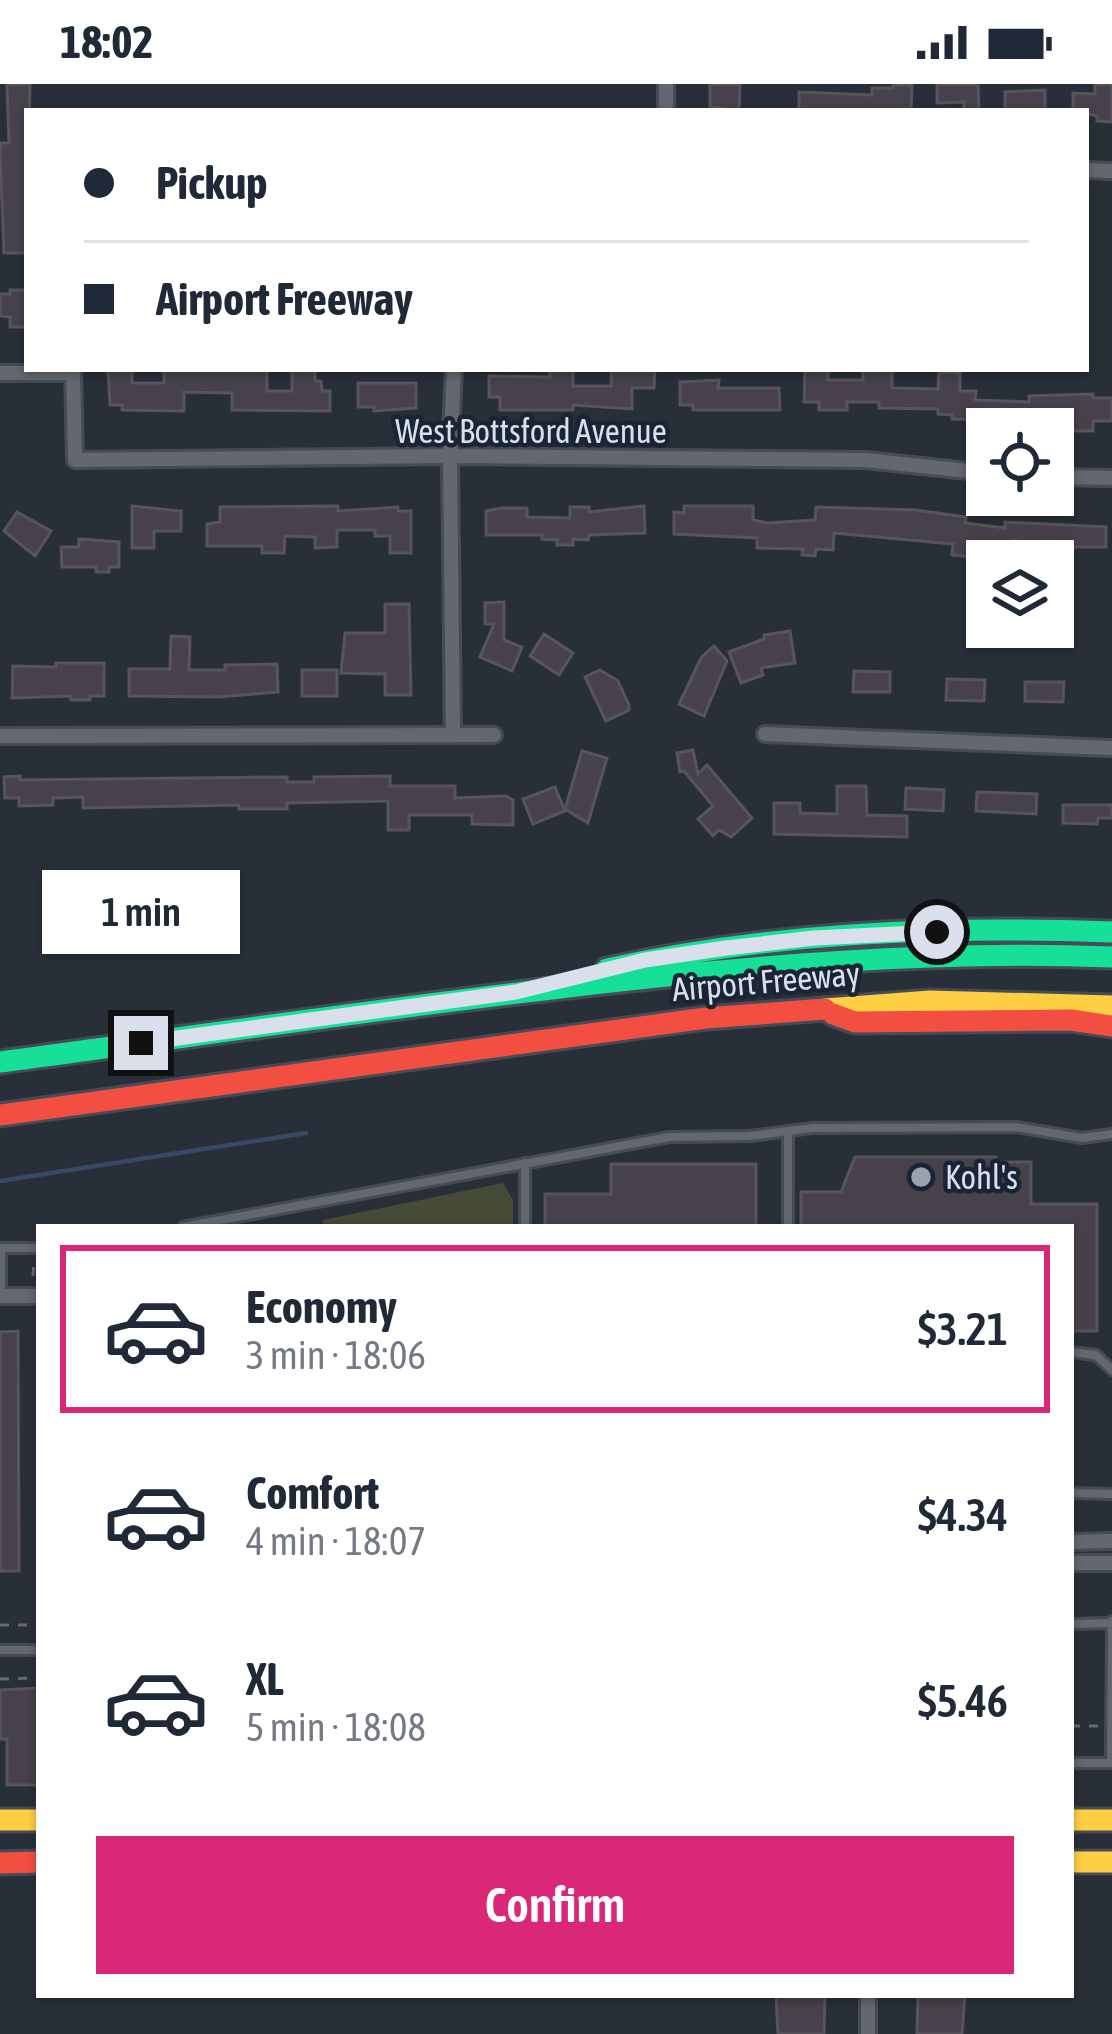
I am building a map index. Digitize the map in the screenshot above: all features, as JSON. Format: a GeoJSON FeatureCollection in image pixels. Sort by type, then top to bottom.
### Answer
{"type":"FeatureCollection","features":[{"type":"Feature","properties":{"kind":"main road"},"geometry":{"type":"LineString","coordinates":[[516,992],[645,960],[814,938],[1005,930],[1112,932]]}},
{"type":"Feature","properties":{"kind":"main road","name":"Airport Freeway"},"geometry":{"type":"LineString","coordinates":[[0,1062],[516,992],[822,958],[927,952],[1112,956]]}},
{"type":"Feature","properties":{"kind":"main road","name":"Airport Freeway"},"geometry":{"type":"LineString","coordinates":[[0,1115],[814,1007],[942,1001],[1112,1006]]}},
{"type":"Feature","properties":{"kind":"main road"},"geometry":{"type":"LineString","coordinates":[[814,1007],[855,1022],[1071,1020],[1112,1026]]}},
{"type":"Feature","properties":{"kind":"main road"},"geometry":{"type":"LineString","coordinates":[[0,1820],[36,1820]]}},
{"type":"Feature","properties":{"kind":"main road"},"geometry":{"type":"LineString","coordinates":[[1074,1821],[1112,1820]]}},
{"type":"Feature","properties":{"kind":"main road"},"geometry":{"type":"LineString","coordinates":[[0,1863],[36,1862]]}},
{"type":"Feature","properties":{"kind":"main road"},"geometry":{"type":"LineString","coordinates":[[1074,1862],[1112,1862]]}},
{"type":"Feature","properties":{"kind":"street"},"geometry":{"type":"LineString","coordinates":[[0,373],[36,372]]}},
{"type":"Feature","properties":{"kind":"street","name":"West Bottsford Avenue"},"geometry":{"type":"LineString","coordinates":[[73,372],[75,460],[451,456],[866,460],[966,471]]}},
{"type":"Feature","properties":{"kind":"street"},"geometry":{"type":"LineString","coordinates":[[452,735],[454,372]]}},
{"type":"Feature","properties":{"kind":"street"},"geometry":{"type":"LineString","coordinates":[[1074,477],[1112,478]]}},
{"type":"Feature","properties":{"kind":"street"},"geometry":{"type":"LineString","coordinates":[[765,734],[1112,748]]}},
{"type":"Feature","properties":{"kind":"street"},"geometry":{"type":"LineString","coordinates":[[0,736],[494,735]]}},
{"type":"Feature","properties":{"kind":"street"},"geometry":{"type":"LineString","coordinates":[[0,1296],[36,1296]]}},
{"type":"Feature","properties":{"kind":"street"},"geometry":{"type":"LineString","coordinates":[[1074,1542],[1112,1541]]}},
{"type":"Feature","properties":{"kind":"street"},"geometry":{"type":"LineString","coordinates":[[1074,1563],[1112,1563]]}},
{"type":"Feature","properties":{"kind":"street"},"geometry":{"type":"LineString","coordinates":[[868,1998],[868,2034]]}},
{"type":"Feature","properties":{"kind":"lane"},"geometry":{"type":"LineString","coordinates":[[199,1224],[669,1137],[1016,1127],[1082,1138],[1112,1134]]}},
{"type":"Feature","properties":{"kind":"lane"},"geometry":{"type":"LineString","coordinates":[[788,1132],[788,1224]]}},
{"type":"Feature","properties":{"kind":"lane"},"geometry":{"type":"LineString","coordinates":[[525,1163],[525,1224]]}},
{"type":"Feature","properties":{"kind":"lane"},"geometry":{"type":"LineString","coordinates":[[0,1296],[1,1248],[36,1248]]}},
{"type":"Feature","properties":{"kind":"lane"},"geometry":{"type":"LineString","coordinates":[[1074,1352],[1096,1354],[1112,1370]]}},
{"type":"Feature","properties":{"kind":"lane"},"geometry":{"type":"LineString","coordinates":[[1074,1493],[1112,1494]]}},
{"type":"Feature","properties":{"kind":"lane"},"geometry":{"type":"LineString","coordinates":[[1074,1624],[1111,1622],[1112,1763],[1074,1763]]}},
{"type":"Feature","properties":{"kind":"lane"},"geometry":{"type":"LineString","coordinates":[[0,1650],[36,1650]]}},
{"type":"Feature","properties":{"kind":"path"},"geometry":{"type":"LineString","coordinates":[[34,1276],[36,1248]]}},
{"type":"Feature","properties":{"kind":"path"},"geometry":{"type":"LineString","coordinates":[[0,1625],[36,1625]]}},
{"type":"Feature","properties":{"kind":"path"},"geometry":{"type":"LineString","coordinates":[[0,1678],[36,1678]]}},
{"type":"Feature","properties":{"kind":"path"},"geometry":{"type":"LineString","coordinates":[[1074,1726],[1110,1726]]}},
{"type":"Feature","properties":{"kind":"green space"},"geometry":{"type":"Polygon","coordinates":[[[503,1183],[513,1200],[513,1224],[324,1224],[323,1220],[503,1183]]]}},
{"type":"Feature","properties":{"kind":"building"},"geometry":{"type":"Polygon","coordinates":[[[7,84],[30,84],[29,108],[24,108],[24,253],[4,253],[0,152],[1,143],[9,143],[7,84]]]}},
{"type":"Feature","properties":{"kind":"building"},"geometry":{"type":"Polygon","coordinates":[[[710,84],[740,84],[739,108],[710,107],[710,84]]]}},
{"type":"Feature","properties":{"kind":"building"},"geometry":{"type":"Polygon","coordinates":[[[937,84],[978,84],[979,108],[964,108],[964,102],[937,103],[937,84]]]}},
{"type":"Feature","properties":{"kind":"building"},"geometry":{"type":"Polygon","coordinates":[[[1095,84],[1112,84],[1112,122],[1097,121],[1089,108],[1073,108],[1073,93],[1095,94],[1095,84]]]}},
{"type":"Feature","properties":{"kind":"building"},"geometry":{"type":"Polygon","coordinates":[[[912,85],[911,108],[799,108],[799,92],[872,95],[872,88],[912,85]]]}},
{"type":"Feature","properties":{"kind":"building"},"geometry":{"type":"Polygon","coordinates":[[[1045,90],[1045,108],[1005,108],[1005,92],[1045,90]]]}},
{"type":"Feature","properties":{"kind":"building"},"geometry":{"type":"Polygon","coordinates":[[[10,290],[24,290],[24,327],[10,327],[10,317],[0,316],[0,294],[10,294],[10,290]]]}},
{"type":"Feature","properties":{"kind":"building"},"geometry":{"type":"Polygon","coordinates":[[[108,372],[132,372],[132,383],[164,383],[164,372],[267,372],[267,391],[292,391],[292,372],[315,372],[322,391],[330,391],[330,411],[232,410],[232,393],[184,392],[184,411],[122,410],[122,405],[110,405],[108,372]]]}},
{"type":"Feature","properties":{"kind":"building"},"geometry":{"type":"Polygon","coordinates":[[[550,372],[573,372],[573,386],[611,386],[612,372],[655,372],[654,388],[632,388],[632,409],[573,405],[573,410],[500,410],[500,397],[489,397],[489,376],[550,377],[550,372]]]}},
{"type":"Feature","properties":{"kind":"building"},"geometry":{"type":"Polygon","coordinates":[[[805,372],[828,372],[828,380],[863,380],[863,372],[892,372],[892,388],[938,389],[939,372],[960,373],[960,391],[976,391],[975,400],[1029,402],[1029,396],[1093,394],[1093,398],[1112,398],[1112,421],[1093,421],[1093,431],[1074,431],[1074,408],[966,408],[966,419],[952,419],[952,415],[938,414],[938,409],[847,402],[847,410],[819,410],[819,402],[804,402],[805,372]]]}},
{"type":"Feature","properties":{"kind":"building"},"geometry":{"type":"Polygon","coordinates":[[[719,380],[718,388],[779,388],[780,410],[693,410],[693,405],[680,405],[680,382],[719,380]]]}},
{"type":"Feature","properties":{"kind":"building"},"geometry":{"type":"Polygon","coordinates":[[[358,383],[416,383],[416,408],[374,411],[374,407],[358,407],[358,383]]]}},
{"type":"Feature","properties":{"kind":"building"},"geometry":{"type":"Polygon","coordinates":[[[132,506],[181,511],[181,531],[154,531],[154,548],[132,548],[132,506]]]}},
{"type":"Feature","properties":{"kind":"building"},"geometry":{"type":"Polygon","coordinates":[[[338,506],[338,511],[398,507],[398,511],[411,511],[411,553],[390,553],[390,536],[375,536],[375,530],[337,530],[337,547],[315,548],[315,537],[285,536],[284,553],[262,553],[262,546],[207,546],[207,524],[220,522],[220,507],[338,506]]]}},
{"type":"Feature","properties":{"kind":"building"},"geometry":{"type":"Polygon","coordinates":[[[644,506],[645,533],[589,535],[588,540],[573,539],[573,545],[557,545],[557,540],[542,539],[542,535],[486,535],[486,511],[502,508],[527,508],[527,517],[570,518],[570,507],[589,507],[589,512],[644,506]]]}},
{"type":"Feature","properties":{"kind":"building"},"geometry":{"type":"Polygon","coordinates":[[[684,506],[753,506],[753,520],[767,523],[815,520],[816,507],[916,510],[1005,528],[1005,522],[1106,527],[1106,547],[1074,547],[1074,540],[966,540],[966,557],[952,555],[953,544],[834,533],[833,550],[816,549],[815,556],[802,555],[803,549],[757,548],[757,538],[674,534],[674,512],[684,513],[684,506]]]}},
{"type":"Feature","properties":{"kind":"building"},"geometry":{"type":"Polygon","coordinates":[[[17,512],[51,531],[35,556],[4,531],[17,512]]]}},
{"type":"Feature","properties":{"kind":"building"},"geometry":{"type":"Polygon","coordinates":[[[79,539],[119,542],[119,567],[96,572],[96,567],[62,567],[61,547],[79,547],[79,539]]]}},
{"type":"Feature","properties":{"kind":"building"},"geometry":{"type":"Polygon","coordinates":[[[504,602],[504,640],[522,647],[512,671],[480,657],[494,624],[485,624],[485,603],[504,602]]]}},
{"type":"Feature","properties":{"kind":"building"},"geometry":{"type":"Polygon","coordinates":[[[385,604],[409,604],[411,695],[385,695],[385,674],[341,673],[345,633],[385,633],[385,604]]]}},
{"type":"Feature","properties":{"kind":"building"},"geometry":{"type":"Polygon","coordinates":[[[790,631],[795,663],[761,668],[763,675],[741,683],[729,652],[764,635],[790,631]]]}},
{"type":"Feature","properties":{"kind":"building"},"geometry":{"type":"Polygon","coordinates":[[[544,634],[573,653],[559,675],[530,656],[544,634]]]}},
{"type":"Feature","properties":{"kind":"building"},"geometry":{"type":"Polygon","coordinates":[[[171,636],[190,637],[189,670],[277,664],[278,692],[129,696],[129,669],[170,669],[171,636]]]}},
{"type":"Feature","properties":{"kind":"building"},"geometry":{"type":"Polygon","coordinates":[[[714,646],[727,661],[704,716],[679,704],[701,658],[714,646]]]}},
{"type":"Feature","properties":{"kind":"building"},"geometry":{"type":"Polygon","coordinates":[[[56,663],[104,663],[104,696],[90,696],[90,700],[12,698],[13,666],[56,667],[56,663]]]}},
{"type":"Feature","properties":{"kind":"building"},"geometry":{"type":"Polygon","coordinates":[[[302,670],[337,670],[337,696],[302,696],[302,670]]]}},
{"type":"Feature","properties":{"kind":"building"},"geometry":{"type":"Polygon","coordinates":[[[600,670],[618,681],[629,705],[629,710],[606,721],[585,677],[600,670]]]}},
{"type":"Feature","properties":{"kind":"building"},"geometry":{"type":"Polygon","coordinates":[[[854,671],[890,672],[890,692],[853,692],[854,671]]]}},
{"type":"Feature","properties":{"kind":"building"},"geometry":{"type":"Polygon","coordinates":[[[947,679],[985,680],[984,701],[946,700],[947,679]]]}},
{"type":"Feature","properties":{"kind":"building"},"geometry":{"type":"Polygon","coordinates":[[[1025,682],[1064,682],[1063,702],[1025,701],[1025,682]]]}},
{"type":"Feature","properties":{"kind":"building"},"geometry":{"type":"Polygon","coordinates":[[[693,750],[698,774],[707,765],[752,818],[731,837],[719,830],[713,836],[698,819],[713,806],[680,772],[677,753],[693,750]]]}},
{"type":"Feature","properties":{"kind":"building"},"geometry":{"type":"Polygon","coordinates":[[[582,751],[607,758],[588,823],[565,809],[582,751]]]}},
{"type":"Feature","properties":{"kind":"building"},"geometry":{"type":"Polygon","coordinates":[[[20,776],[20,780],[287,777],[287,782],[314,782],[314,777],[390,776],[390,786],[455,786],[455,798],[506,796],[513,800],[513,825],[472,824],[472,815],[409,815],[409,830],[388,830],[388,801],[287,803],[287,809],[239,809],[239,805],[83,808],[83,797],[53,798],[53,805],[19,806],[19,798],[5,798],[4,777],[20,776]]]}},
{"type":"Feature","properties":{"kind":"building"},"geometry":{"type":"Polygon","coordinates":[[[837,786],[866,786],[867,815],[907,816],[907,837],[774,834],[774,803],[800,803],[800,813],[837,814],[837,786]]]}},
{"type":"Feature","properties":{"kind":"building"},"geometry":{"type":"Polygon","coordinates":[[[555,787],[565,811],[533,824],[523,799],[555,787]]]}},
{"type":"Feature","properties":{"kind":"building"},"geometry":{"type":"Polygon","coordinates":[[[906,788],[944,790],[943,811],[905,809],[906,788]]]}},
{"type":"Feature","properties":{"kind":"building"},"geometry":{"type":"Polygon","coordinates":[[[977,792],[1037,794],[1036,814],[976,811],[977,792]]]}},
{"type":"Feature","properties":{"kind":"building"},"geometry":{"type":"Polygon","coordinates":[[[1063,805],[1112,805],[1112,818],[1098,818],[1097,824],[1063,823],[1063,805]]]}},
{"type":"Feature","properties":{"kind":"building","name":"Kohl's"},"geometry":{"type":"Polygon","coordinates":[[[855,1157],[996,1157],[996,1162],[1031,1162],[1031,1204],[1097,1204],[1097,1331],[1074,1331],[1074,1224],[801,1224],[801,1192],[841,1192],[855,1157]]]}},
{"type":"Feature","properties":{"kind":"building"},"geometry":{"type":"Polygon","coordinates":[[[611,1164],[756,1164],[756,1224],[545,1224],[545,1194],[611,1194],[611,1164]]]}},
{"type":"Feature","properties":{"kind":"building"},"geometry":{"type":"Polygon","coordinates":[[[18,1331],[19,1571],[0,1571],[0,1332],[18,1331]]]}},
{"type":"Feature","properties":{"kind":"building"},"geometry":{"type":"Polygon","coordinates":[[[36,1688],[36,1785],[7,1785],[7,1739],[0,1739],[0,1690],[36,1688]]]}},
{"type":"Feature","properties":{"kind":"building"},"geometry":{"type":"Polygon","coordinates":[[[776,1998],[825,1998],[824,2034],[778,2034],[776,1998]]]}},
{"type":"Feature","properties":{"kind":"building"},"geometry":{"type":"Polygon","coordinates":[[[918,1998],[965,1998],[962,2034],[917,2034],[918,1998]]]}},
{"type":"Feature","properties":{"kind":"waterway"},"geometry":{"type":"LineString","coordinates":[[0,1181],[306,1133]]}},
{"type":"Feature","properties":{"kind":"traffic: fast"},"geometry":{"type":"LineString","coordinates":[[607,969],[732,947],[858,934],[1112,932]]}},
{"type":"Feature","properties":{"kind":"traffic: fast"},"geometry":{"type":"LineString","coordinates":[[0,1062],[704,972],[907,958],[1112,957]]}},
{"type":"Feature","properties":{"kind":"traffic: slow"},"geometry":{"type":"LineString","coordinates":[[825,1009],[930,1001],[1112,1006]]}},
{"type":"Feature","properties":{"kind":"traffic: slow"},"geometry":{"type":"LineString","coordinates":[[0,1820],[36,1820]]}},
{"type":"Feature","properties":{"kind":"traffic: slow"},"geometry":{"type":"LineString","coordinates":[[1074,1820],[1112,1820]]}},
{"type":"Feature","properties":{"kind":"traffic: slow"},"geometry":{"type":"LineString","coordinates":[[1074,1862],[1112,1862]]}},
{"type":"Feature","properties":{"kind":"traffic: jam"},"geometry":{"type":"LineString","coordinates":[[0,1115],[706,1018],[825,1009]]}},
{"type":"Feature","properties":{"kind":"traffic: jam"},"geometry":{"type":"LineString","coordinates":[[833,1014],[855,1022],[1071,1020],[1112,1026]]}},
{"type":"Feature","properties":{"kind":"traffic: jam"},"geometry":{"type":"LineString","coordinates":[[0,1863],[36,1862]]}},
{"type":"Feature","properties":{"kind":"place","name":"Kohl's"},"geometry":{"type":"Point","coordinates":[921,1177]}},
{"type":"Feature","properties":{"kind":"route"},"geometry":{"type":"LineString","coordinates":[[141,1043],[516,992],[645,960],[726,948],[937,932]]}}]}
